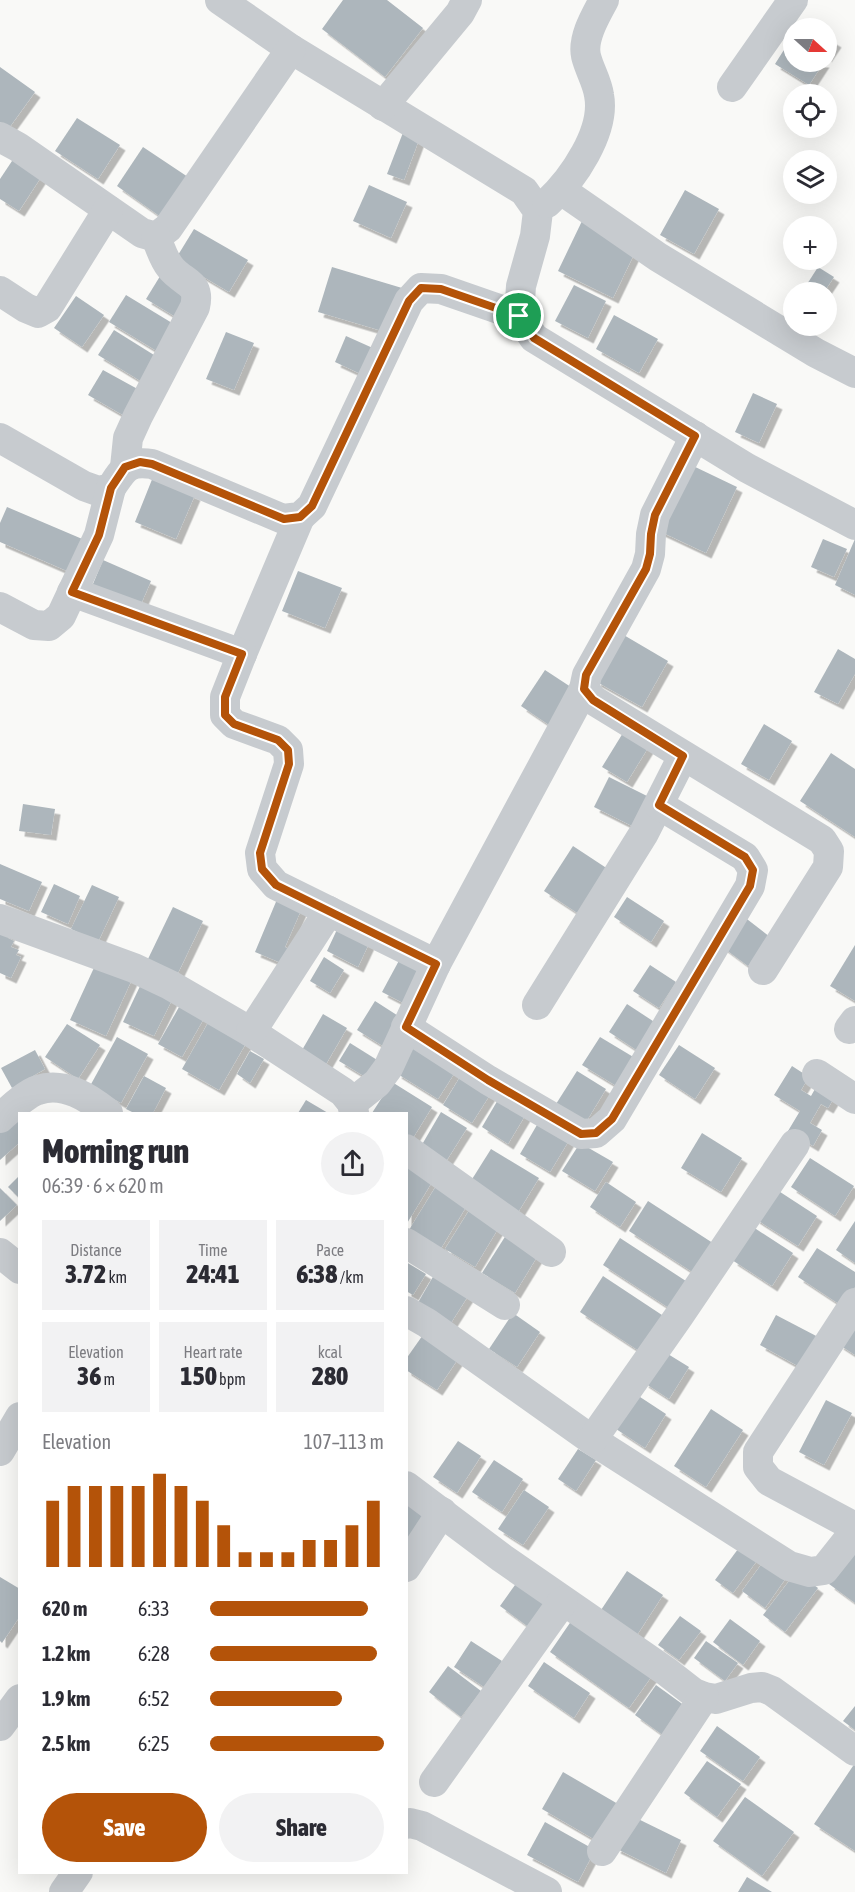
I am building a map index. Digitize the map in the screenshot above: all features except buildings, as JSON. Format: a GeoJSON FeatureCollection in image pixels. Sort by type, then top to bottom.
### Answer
{"type":"FeatureCollection","features":[{"type":"Feature","properties":{"kind":"street"},"geometry":{"type":"LineString","coordinates":[[220,0],[291,49],[524,191],[538,211]]}},
{"type":"Feature","properties":{"kind":"street"},"geometry":{"type":"LineString","coordinates":[[383,106],[459,13],[467,0]]}},
{"type":"Feature","properties":{"kind":"street"},"geometry":{"type":"LineString","coordinates":[[519,316],[521,286],[535,236],[538,211],[561,190],[592,141],[600,118],[599,95],[585,53],[589,27],[604,0]]}},
{"type":"Feature","properties":{"kind":"street"},"geometry":{"type":"LineString","coordinates":[[732,87],[793,0]]}},
{"type":"Feature","properties":{"kind":"street"},"geometry":{"type":"LineString","coordinates":[[156,237],[168,228],[291,49]]}},
{"type":"Feature","properties":{"kind":"street"},"geometry":{"type":"LineString","coordinates":[[0,137],[142,233],[156,237]]}},
{"type":"Feature","properties":{"kind":"street"},"geometry":{"type":"LineString","coordinates":[[561,190],[668,263],[816,353],[855,373]]}},
{"type":"Feature","properties":{"kind":"street"},"geometry":{"type":"LineString","coordinates":[[0,291],[38,313],[47,308],[108,210]]}},
{"type":"Feature","properties":{"kind":"street"},"geometry":{"type":"LineString","coordinates":[[0,607],[34,625],[50,626],[61,616],[99,535],[118,478],[128,438],[195,307],[198,296],[194,287],[172,269],[165,260],[156,237]]}},
{"type":"Feature","properties":{"kind":"street"},"geometry":{"type":"LineString","coordinates":[[436,964],[276,885],[262,869],[260,853],[289,764],[288,750],[278,740],[234,724],[225,715],[225,697],[300,517],[312,506],[409,301],[421,288],[441,289],[519,316],[534,338],[747,468],[855,525]]}},
{"type":"Feature","properties":{"kind":"street"},"geometry":{"type":"LineString","coordinates":[[0,919],[134,968],[170,985],[251,1032],[343,1092],[353,1108],[388,1068],[436,964],[584,689],[586,675],[646,569],[655,515],[695,436]]}},
{"type":"Feature","properties":{"kind":"street"},"geometry":{"type":"LineString","coordinates":[[0,438],[84,486],[98,491],[140,462],[152,464],[284,519],[300,517]]}},
{"type":"Feature","properties":{"kind":"street"},"geometry":{"type":"LineString","coordinates":[[72,592],[242,654]]}},
{"type":"Feature","properties":{"kind":"street"},"geometry":{"type":"LineString","coordinates":[[584,689],[593,700],[822,840],[829,851],[828,867],[764,970]]}},
{"type":"Feature","properties":{"kind":"street"},"geometry":{"type":"LineString","coordinates":[[537,1005],[638,843],[683,756]]}},
{"type":"Feature","properties":{"kind":"street"},"geometry":{"type":"LineString","coordinates":[[406,1027],[488,1080],[581,1134],[596,1133],[612,1119],[750,886],[753,870],[745,857],[659,805]]}},
{"type":"Feature","properties":{"kind":"street"},"geometry":{"type":"LineString","coordinates":[[251,1032],[328,911]]}},
{"type":"Feature","properties":{"kind":"street"},"geometry":{"type":"LineString","coordinates":[[817,1074],[855,1099]]}},
{"type":"Feature","properties":{"kind":"street"},"geometry":{"type":"LineString","coordinates":[[0,1118],[37,1090],[50,1088],[67,1089],[90,1098],[107,1112]]}},
{"type":"Feature","properties":{"kind":"street"},"geometry":{"type":"LineString","coordinates":[[592,1440],[795,1144]]}},
{"type":"Feature","properties":{"kind":"street"},"geometry":{"type":"LineString","coordinates":[[408,1152],[551,1252]]}},
{"type":"Feature","properties":{"kind":"street"},"geometry":{"type":"LineString","coordinates":[[408,1244],[504,1305]]}},
{"type":"Feature","properties":{"kind":"street"},"geometry":{"type":"LineString","coordinates":[[0,1253],[18,1267]]}},
{"type":"Feature","properties":{"kind":"street"},"geometry":{"type":"LineString","coordinates":[[408,1312],[427,1323],[592,1440],[789,1566],[810,1572],[824,1570],[855,1529],[769,1481],[758,1467],[758,1452],[855,1303]]}},
{"type":"Feature","properties":{"kind":"street"},"geometry":{"type":"LineString","coordinates":[[0,1451],[18,1420]]}},
{"type":"Feature","properties":{"kind":"street"},"geometry":{"type":"LineString","coordinates":[[408,1487],[501,1558],[694,1693],[716,1699],[751,1688],[772,1691],[855,1751]]}},
{"type":"Feature","properties":{"kind":"street"},"geometry":{"type":"LineString","coordinates":[[408,1564],[442,1512]]}},
{"type":"Feature","properties":{"kind":"street"},"geometry":{"type":"LineString","coordinates":[[434,1782],[563,1601]]}},
{"type":"Feature","properties":{"kind":"street"},"geometry":{"type":"LineString","coordinates":[[602,1851],[704,1697]]}},
{"type":"Feature","properties":{"kind":"street"},"geometry":{"type":"LineString","coordinates":[[0,1726],[18,1702]]}},
{"type":"Feature","properties":{"kind":"street"},"geometry":{"type":"LineString","coordinates":[[408,1824],[422,1826],[547,1892]]}},
{"type":"Feature","properties":{"kind":"street"},"geometry":{"type":"LineString","coordinates":[[64,1892],[77,1874]]}},
{"type":"Feature","properties":{"kind":"route"},"geometry":{"type":"LineString","coordinates":[[421,288],[441,289],[519,316],[534,338],[695,436],[655,515],[646,569],[586,675],[584,689],[593,700],[683,756],[659,805],[745,857],[753,870],[750,886],[612,1119],[596,1133],[581,1134],[488,1080],[406,1027],[436,964],[276,885],[262,869],[260,853],[289,764],[288,750],[278,740],[234,724],[225,715],[225,697],[242,654],[72,592],[99,535],[111,488],[125,467],[140,462],[152,464],[284,519],[300,517],[312,506],[409,301],[421,288]]}}]}
